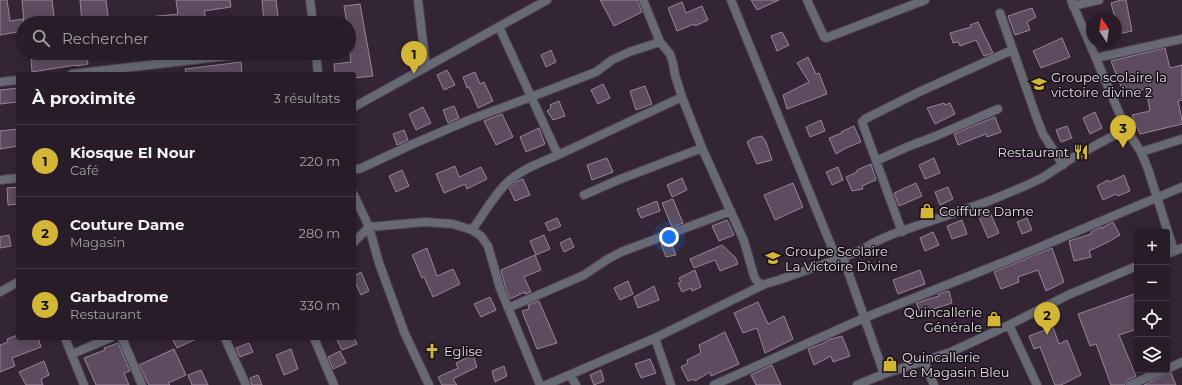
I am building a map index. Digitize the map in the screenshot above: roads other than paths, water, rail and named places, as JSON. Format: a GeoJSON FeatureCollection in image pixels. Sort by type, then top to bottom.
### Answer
{"type":"FeatureCollection","features":[{"type":"Feature","properties":{"kind":"street"},"geometry":{"type":"LineString","coordinates":[[310,0],[312,16]]}},
{"type":"Feature","properties":{"kind":"street"},"geometry":{"type":"LineString","coordinates":[[418,0],[426,67]]}},
{"type":"Feature","properties":{"kind":"street"},"geometry":{"type":"LineString","coordinates":[[356,106],[547,0]]}},
{"type":"Feature","properties":{"kind":"street"},"geometry":{"type":"LineString","coordinates":[[643,0],[660,42],[670,54],[682,97],[702,148],[744,241],[754,276],[762,286]]}},
{"type":"Feature","properties":{"kind":"street"},"geometry":{"type":"LineString","coordinates":[[731,0],[840,259],[864,318],[884,374]]}},
{"type":"Feature","properties":{"kind":"street"},"geometry":{"type":"LineString","coordinates":[[807,0],[824,37],[826,38],[925,0]]}},
{"type":"Feature","properties":{"kind":"street"},"geometry":{"type":"LineString","coordinates":[[1099,0],[1072,3],[1126,129],[1141,152],[1148,169],[1157,197],[1165,229]]}},
{"type":"Feature","properties":{"kind":"street"},"geometry":{"type":"LineString","coordinates":[[1000,13],[1043,134],[1063,165]]}},
{"type":"Feature","properties":{"kind":"street"},"geometry":{"type":"LineString","coordinates":[[499,27],[558,155]]}},
{"type":"Feature","properties":{"kind":"street"},"geometry":{"type":"LineString","coordinates":[[1096,58],[1182,39]]}},
{"type":"Feature","properties":{"kind":"street"},"geometry":{"type":"LineString","coordinates":[[356,169],[469,120],[596,72],[612,60],[629,52],[660,42]]}},
{"type":"Feature","properties":{"kind":"street"},"geometry":{"type":"LineString","coordinates":[[902,232],[862,122],[865,119],[919,92],[1012,50]]}},
{"type":"Feature","properties":{"kind":"street"},"geometry":{"type":"LineString","coordinates":[[90,72],[195,60]]}},
{"type":"Feature","properties":{"kind":"street"},"geometry":{"type":"LineString","coordinates":[[317,60],[318,72]]}},
{"type":"Feature","properties":{"kind":"street"},"geometry":{"type":"LineString","coordinates":[[155,65],[156,72]]}},
{"type":"Feature","properties":{"kind":"street"},"geometry":{"type":"LineString","coordinates":[[0,82],[16,80]]}},
{"type":"Feature","properties":{"kind":"street"},"geometry":{"type":"LineString","coordinates":[[472,230],[498,192],[509,180],[526,170],[682,97]]}},
{"type":"Feature","properties":{"kind":"street"},"geometry":{"type":"LineString","coordinates":[[876,161],[998,109]]}},
{"type":"Feature","properties":{"kind":"street"},"geometry":{"type":"LineString","coordinates":[[546,385],[655,338],[762,286],[840,259],[862,250],[877,241],[989,201],[1042,178],[1086,150],[1126,129]]}},
{"type":"Feature","properties":{"kind":"street"},"geometry":{"type":"LineString","coordinates":[[1141,152],[1182,139]]}},
{"type":"Feature","properties":{"kind":"street"},"geometry":{"type":"LineString","coordinates":[[584,195],[618,180],[702,148]]}},
{"type":"Feature","properties":{"kind":"street"},"geometry":{"type":"LineString","coordinates":[[0,180],[16,178]]}},
{"type":"Feature","properties":{"kind":"street"},"geometry":{"type":"LineString","coordinates":[[714,385],[864,318],[1027,253],[1182,187]]}},
{"type":"Feature","properties":{"kind":"street"},"geometry":{"type":"LineString","coordinates":[[356,200],[369,227],[379,263],[404,334],[429,385]]}},
{"type":"Feature","properties":{"kind":"street"},"geometry":{"type":"LineString","coordinates":[[508,308],[584,276],[608,259],[622,252],[731,211]]}},
{"type":"Feature","properties":{"kind":"street"},"geometry":{"type":"LineString","coordinates":[[356,240],[369,227],[425,222],[453,224],[472,230],[481,236],[488,246],[500,288],[540,385]]}},
{"type":"Feature","properties":{"kind":"street"},"geometry":{"type":"LineString","coordinates":[[1170,252],[1182,248]]}},
{"type":"Feature","properties":{"kind":"street"},"geometry":{"type":"LineString","coordinates":[[857,385],[884,374],[951,352],[1068,295],[1134,267]]}},
{"type":"Feature","properties":{"kind":"street"},"geometry":{"type":"LineString","coordinates":[[0,292],[16,283]]}},
{"type":"Feature","properties":{"kind":"street"},"geometry":{"type":"LineString","coordinates":[[1009,325],[1037,385]]}},
{"type":"Feature","properties":{"kind":"street"},"geometry":{"type":"LineString","coordinates":[[655,338],[671,385]]}},
{"type":"Feature","properties":{"kind":"street"},"geometry":{"type":"LineString","coordinates":[[66,340],[84,385]]}},
{"type":"Feature","properties":{"kind":"street"},"geometry":{"type":"LineString","coordinates":[[72,354],[105,340]]}},
{"type":"Feature","properties":{"kind":"street"},"geometry":{"type":"LineString","coordinates":[[123,340],[142,385]]}},
{"type":"Feature","properties":{"kind":"street"},"geometry":{"type":"LineString","coordinates":[[226,340],[246,385]]}},
{"type":"Feature","properties":{"kind":"street"},"geometry":{"type":"LineString","coordinates":[[315,340],[334,385]]}},
{"type":"Feature","properties":{"kind":"street"},"geometry":{"type":"LineString","coordinates":[[924,361],[934,385]]}},
{"type":"Feature","properties":{"kind":"street"},"geometry":{"type":"LineString","coordinates":[[1170,368],[1182,362]]}},
{"type":"Feature","properties":{"kind":"street"},"geometry":{"type":"LineString","coordinates":[[1130,385],[1157,373]]}},
{"type":"Feature","properties":{"kind":"street"},"geometry":{"type":"LineString","coordinates":[[570,375],[576,385]]}},
{"type":"Feature","properties":{"kind":"place","name":"Kiosque El Nour"},"geometry":{"type":"Point","coordinates":[414,74]}},
{"type":"Feature","properties":{"kind":"place","name":"Groupe scolaire la victoire divine 2"},"geometry":{"type":"Point","coordinates":[1039,84]}},
{"type":"Feature","properties":{"kind":"place","name":"Garbadrome"},"geometry":{"type":"Point","coordinates":[1123,148]}},
{"type":"Feature","properties":{"kind":"place","name":"Restaurant"},"geometry":{"type":"Point","coordinates":[1081,152]}},
{"type":"Feature","properties":{"kind":"place","name":"Coiffure Dame"},"geometry":{"type":"Point","coordinates":[927,211]}},
{"type":"Feature","properties":{"kind":"place","name":"Groupe Scolaire La Victoire Divine"},"geometry":{"type":"Point","coordinates":[773,258]}},
{"type":"Feature","properties":{"kind":"place","name":"Quincallerie Générale"},"geometry":{"type":"Point","coordinates":[994,319]}},
{"type":"Feature","properties":{"kind":"place","name":"Couture Dame"},"geometry":{"type":"Point","coordinates":[1047,335]}},
{"type":"Feature","properties":{"kind":"place","name":"Eglise"},"geometry":{"type":"Point","coordinates":[432,351]}},
{"type":"Feature","properties":{"kind":"place","name":"Quincallerie Le Magasin Bleu"},"geometry":{"type":"Point","coordinates":[890,364]}}]}
